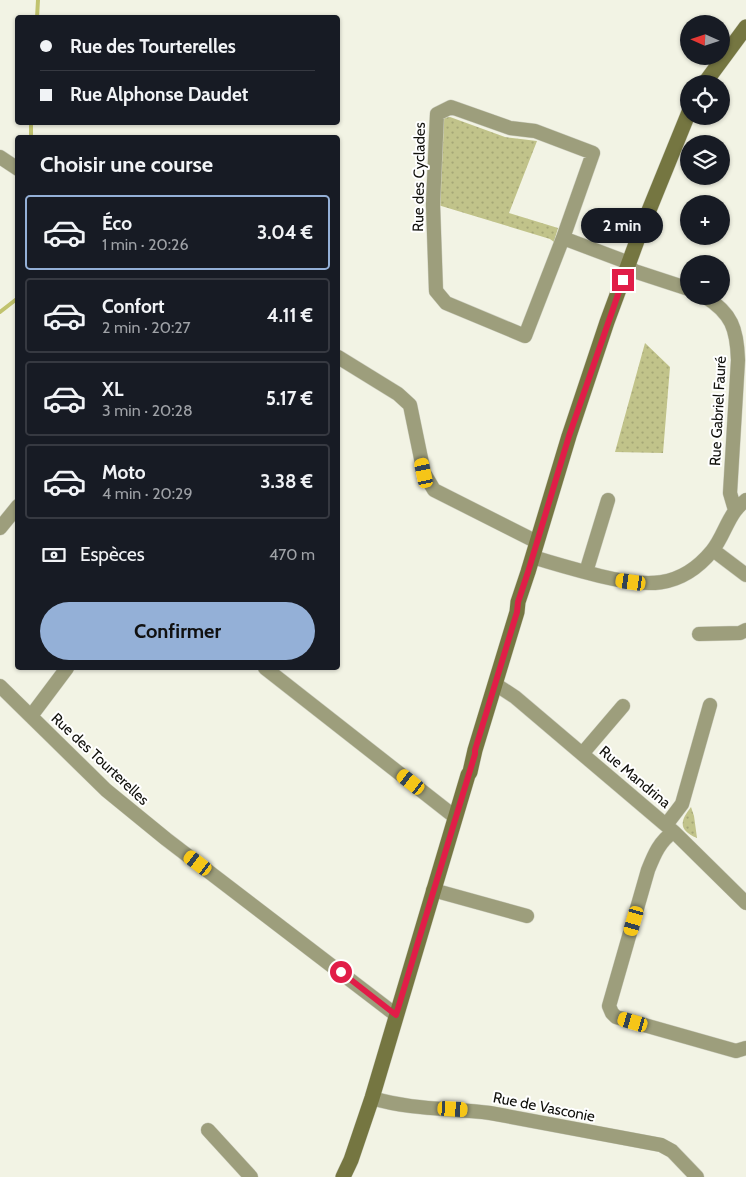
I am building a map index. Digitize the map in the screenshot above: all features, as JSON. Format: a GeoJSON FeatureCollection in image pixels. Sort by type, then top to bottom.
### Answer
{"type":"FeatureCollection","features":[{"type":"Feature","properties":{"kind":"street"},"geometry":{"type":"LineString","coordinates":[[711,75],[746,27]]}},
{"type":"Feature","properties":{"kind":"street","name":"Rue des Cyclades"},"geometry":{"type":"LineString","coordinates":[[451,107],[510,128],[535,131],[593,153],[563,238],[524,336],[446,303],[436,291],[433,204],[437,114],[451,107]]}},
{"type":"Feature","properties":{"kind":"street"},"geometry":{"type":"LineString","coordinates":[[343,1175],[372,1098],[470,772],[517,612],[518,602],[569,436],[628,266],[684,125]]}},
{"type":"Feature","properties":{"kind":"street"},"geometry":{"type":"LineString","coordinates":[[0,158],[15,167]]}},
{"type":"Feature","properties":{"kind":"street"},"geometry":{"type":"LineString","coordinates":[[563,238],[624,261],[634,271],[680,286]]}},
{"type":"Feature","properties":{"kind":"street","name":"Rue Gabriel Fauré"},"geometry":{"type":"LineString","coordinates":[[719,305],[730,319],[737,338],[742,361],[730,493],[735,510]]}},
{"type":"Feature","properties":{"kind":"street"},"geometry":{"type":"LineString","coordinates":[[340,358],[398,394],[410,405],[424,473],[434,490],[537,542]]}},
{"type":"Feature","properties":{"kind":"street"},"geometry":{"type":"LineString","coordinates":[[586,572],[608,500]]}},
{"type":"Feature","properties":{"kind":"street"},"geometry":{"type":"LineString","coordinates":[[533,557],[618,580],[644,584],[663,582],[681,576],[698,565],[713,550],[735,510],[746,500]]}},
{"type":"Feature","properties":{"kind":"street"},"geometry":{"type":"LineString","coordinates":[[0,528],[15,510]]}},
{"type":"Feature","properties":{"kind":"street"},"geometry":{"type":"LineString","coordinates":[[713,550],[746,575]]}},
{"type":"Feature","properties":{"kind":"street"},"geometry":{"type":"LineString","coordinates":[[699,634],[740,633],[746,630]]}},
{"type":"Feature","properties":{"kind":"street"},"geometry":{"type":"LineString","coordinates":[[31,716],[66,670]]}},
{"type":"Feature","properties":{"kind":"street"},"geometry":{"type":"LineString","coordinates":[[268,670],[455,817]]}},
{"type":"Feature","properties":{"kind":"street","name":"Rue Mandrina"},"geometry":{"type":"LineString","coordinates":[[495,684],[515,697],[693,848],[746,903]]}},
{"type":"Feature","properties":{"kind":"street","name":"Rue des Tourterelles"},"geometry":{"type":"LineString","coordinates":[[0,686],[106,790],[166,839],[396,1015]]}},
{"type":"Feature","properties":{"kind":"street"},"geometry":{"type":"LineString","coordinates":[[710,705],[682,804],[670,828],[669,835],[655,852],[648,870],[609,1006],[616,1018],[736,1052],[746,1048]]}},
{"type":"Feature","properties":{"kind":"street"},"geometry":{"type":"LineString","coordinates":[[582,754],[623,706]]}},
{"type":"Feature","properties":{"kind":"street"},"geometry":{"type":"LineString","coordinates":[[433,890],[527,916]]}},
{"type":"Feature","properties":{"kind":"street","name":"Rue de Vasconie"},"geometry":{"type":"LineString","coordinates":[[372,1098],[412,1107],[490,1113],[661,1145],[672,1151],[697,1177]]}},
{"type":"Feature","properties":{"kind":"street"},"geometry":{"type":"LineString","coordinates":[[208,1130],[251,1177]]}},
{"type":"Feature","properties":{"kind":"green space"},"geometry":{"type":"Polygon","coordinates":[[[450,117],[505,137],[537,141],[509,213],[558,228],[554,242],[550,239],[438,205],[442,118],[450,117]]]}},
{"type":"Feature","properties":{"kind":"green space"},"geometry":{"type":"Polygon","coordinates":[[[645,343],[670,367],[663,453],[615,452],[645,343]]]}},
{"type":"Feature","properties":{"kind":"green space"},"geometry":{"type":"Polygon","coordinates":[[[691,807],[697,838],[686,832],[683,825],[683,821],[691,807]]]}},
{"type":"Feature","properties":{"kind":"waterway"},"geometry":{"type":"LineString","coordinates":[[37,15],[38,0]]}},
{"type":"Feature","properties":{"kind":"waterway"},"geometry":{"type":"LineString","coordinates":[[31,125],[31,135]]}},
{"type":"Feature","properties":{"kind":"waterway"},"geometry":{"type":"LineString","coordinates":[[0,312],[15,300]]}},
{"type":"Feature","properties":{"kind":"route"},"geometry":{"type":"LineString","coordinates":[[341,972],[396,1015],[569,436],[623,280]]}}]}
